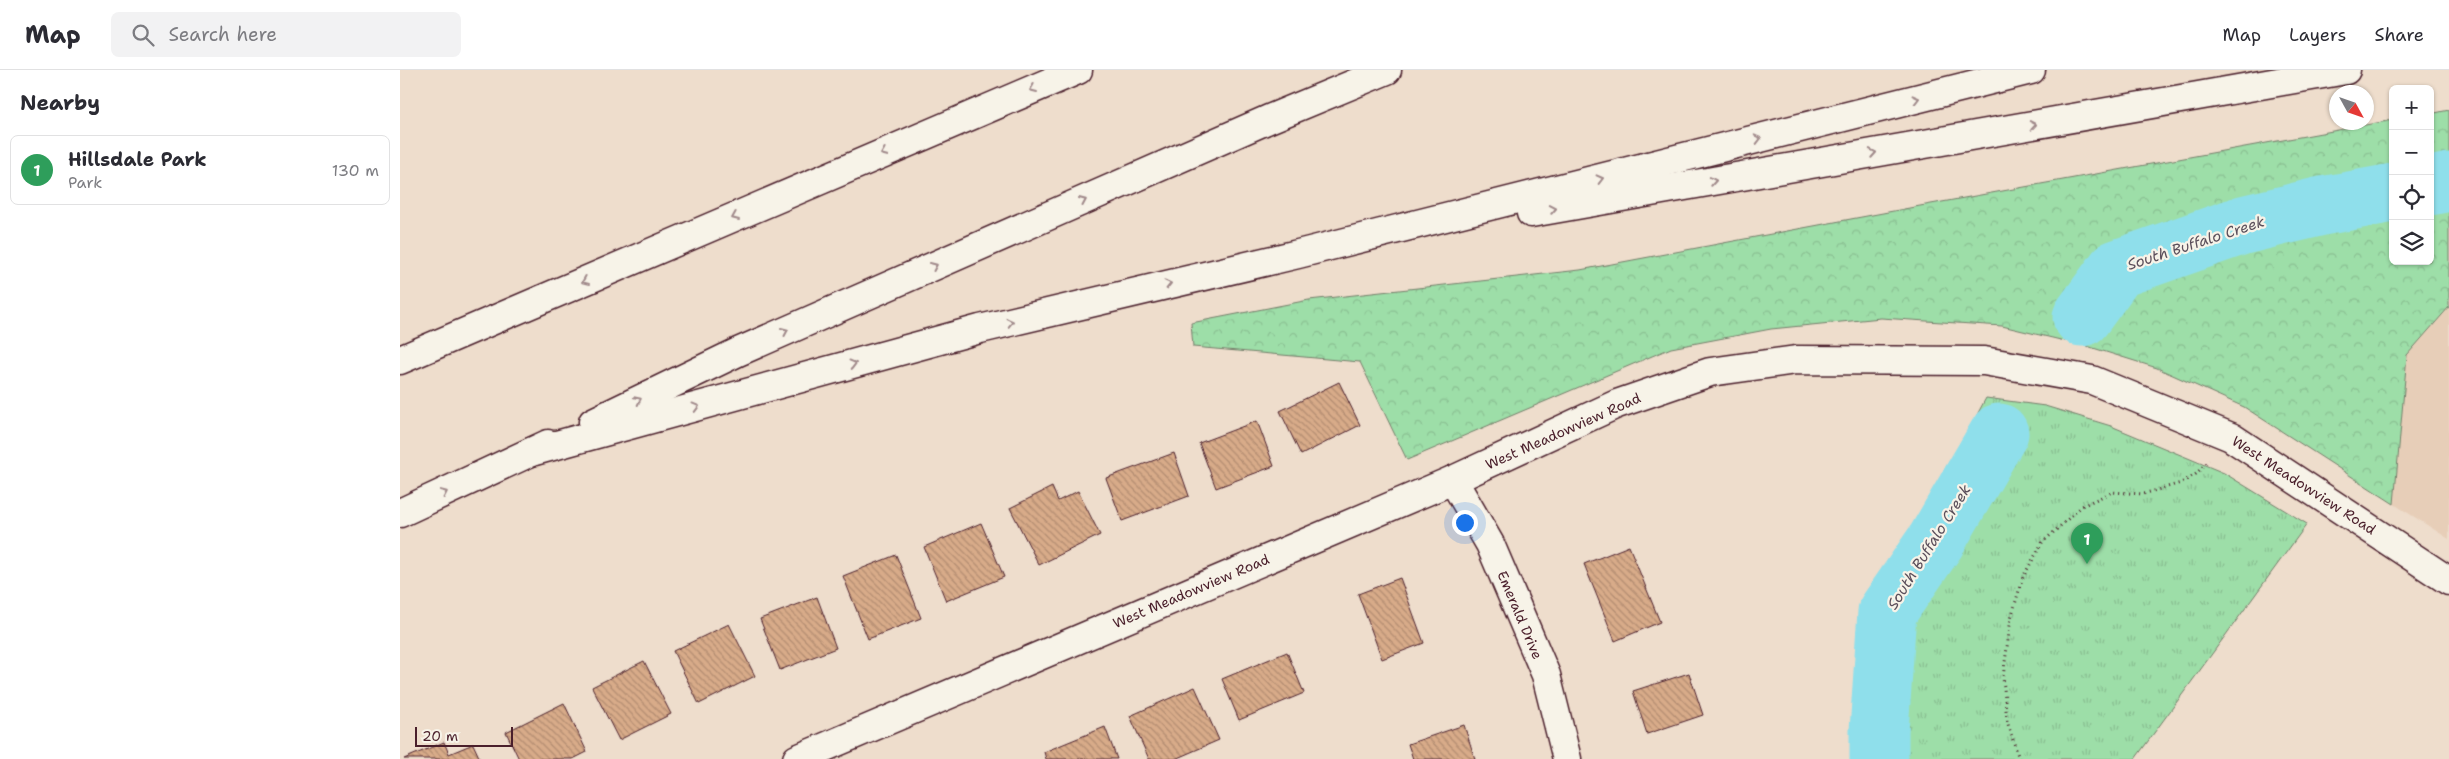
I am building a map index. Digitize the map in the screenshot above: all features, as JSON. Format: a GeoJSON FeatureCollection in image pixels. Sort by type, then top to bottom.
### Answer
{"type":"FeatureCollection","features":[{"type":"Feature","properties":{"kind":"main road"},"geometry":{"type":"LineString","coordinates":[[400,360],[1078,70]]}},
{"type":"Feature","properties":{"kind":"main road"},"geometry":{"type":"LineString","coordinates":[[400,514],[738,352],[1268,119],[1387,70]]}},
{"type":"Feature","properties":{"kind":"main road"},"geometry":{"type":"LineString","coordinates":[[531,452],[980,329],[1298,254],[2031,70]]}},
{"type":"Feature","properties":{"kind":"main road"},"geometry":{"type":"LineString","coordinates":[[1298,254],[2346,70]]}},
{"type":"Feature","properties":{"kind":"main road","name":"West Meadowview Road"},"geometry":{"type":"LineString","coordinates":[[797,759],[1453,480],[1617,404],[1710,372],[1796,360],[1984,361],[2092,380],[2231,436],[2449,581]]}},
{"type":"Feature","properties":{"kind":"main road","name":"Emerald Drive"},"geometry":{"type":"LineString","coordinates":[[1453,480],[1490,544],[1546,675],[1567,759]]}},
{"type":"Feature","properties":{"kind":"path"},"geometry":{"type":"LineString","coordinates":[[2019,759],[2007,721],[2003,677],[2011,618],[2023,578],[2042,543],[2082,506],[2112,492],[2143,494],[2181,483],[2196,474],[2231,436]]}},
{"type":"Feature","properties":{"kind":"shaded area"},"geometry":{"type":"Polygon","coordinates":[[[2449,307],[2449,539],[2394,504],[2407,355],[2449,307]]]}},
{"type":"Feature","properties":{"kind":"green space"},"geometry":{"type":"Polygon","coordinates":[[[2449,110],[2449,307],[2407,355],[2394,504],[2244,407],[2157,368],[2090,347],[2002,326],[1881,318],[1771,329],[1671,348],[1407,460],[1360,362],[1193,347],[1191,323],[1309,300],[1580,270],[2338,130],[2374,130],[2374,123],[2389,121],[2389,265],[2434,265],[2434,113],[2449,110]]]}},
{"type":"Feature","properties":{"kind":"green space"},"geometry":{"type":"Polygon","coordinates":[[[1986,398],[2045,406],[2111,426],[2224,473],[2307,524],[2135,759],[1862,759],[1857,701],[1875,605],[1986,398]]]}},
{"type":"Feature","properties":{"kind":"building"},"geometry":{"type":"Polygon","coordinates":[[[1339,382],[1360,425],[1301,455],[1280,411],[1339,382]]]}},
{"type":"Feature","properties":{"kind":"building"},"geometry":{"type":"Polygon","coordinates":[[[1257,421],[1274,466],[1216,488],[1199,443],[1257,421]]]}},
{"type":"Feature","properties":{"kind":"building"},"geometry":{"type":"Polygon","coordinates":[[[1174,453],[1189,496],[1122,521],[1106,478],[1174,453]]]}},
{"type":"Feature","properties":{"kind":"building"},"geometry":{"type":"Polygon","coordinates":[[[1052,487],[1058,501],[1078,491],[1100,535],[1039,565],[1010,508],[1052,487]]]}},
{"type":"Feature","properties":{"kind":"building"},"geometry":{"type":"Polygon","coordinates":[[[981,523],[1004,577],[946,601],[924,547],[981,523]]]}},
{"type":"Feature","properties":{"kind":"building"},"geometry":{"type":"Polygon","coordinates":[[[1629,546],[1660,622],[1615,641],[1584,564],[1629,546]]]}},
{"type":"Feature","properties":{"kind":"building"},"geometry":{"type":"Polygon","coordinates":[[[896,555],[921,618],[868,639],[843,576],[896,555]]]}},
{"type":"Feature","properties":{"kind":"building"},"geometry":{"type":"Polygon","coordinates":[[[1400,578],[1424,643],[1382,659],[1358,594],[1400,578]]]}},
{"type":"Feature","properties":{"kind":"building"},"geometry":{"type":"Polygon","coordinates":[[[817,597],[836,648],[780,670],[760,619],[817,597]]]}},
{"type":"Feature","properties":{"kind":"building"},"geometry":{"type":"Polygon","coordinates":[[[729,624],[755,676],[699,704],[673,651],[729,624]]]}},
{"type":"Feature","properties":{"kind":"building"},"geometry":{"type":"Polygon","coordinates":[[[1287,652],[1304,693],[1239,720],[1222,679],[1287,652]]]}},
{"type":"Feature","properties":{"kind":"building"},"geometry":{"type":"Polygon","coordinates":[[[644,661],[671,714],[619,740],[592,687],[644,661]]]}},
{"type":"Feature","properties":{"kind":"building"},"geometry":{"type":"Polygon","coordinates":[[[1689,673],[1703,715],[1647,734],[1633,691],[1689,673]]]}},
{"type":"Feature","properties":{"kind":"building"},"geometry":{"type":"Polygon","coordinates":[[[1195,687],[1219,740],[1175,759],[1149,759],[1130,716],[1195,687]]]}},
{"type":"Feature","properties":{"kind":"building"},"geometry":{"type":"Polygon","coordinates":[[[564,703],[587,752],[573,759],[519,759],[506,732],[564,703]]]}},
{"type":"Feature","properties":{"kind":"building"},"geometry":{"type":"Polygon","coordinates":[[[1464,725],[1475,759],[1413,759],[1408,744],[1464,725]]]}},
{"type":"Feature","properties":{"kind":"building"},"geometry":{"type":"Polygon","coordinates":[[[1105,727],[1117,759],[1046,759],[1044,752],[1105,727]]]}},
{"type":"Feature","properties":{"kind":"building"},"geometry":{"type":"Polygon","coordinates":[[[444,742],[449,754],[473,744],[480,759],[404,759],[444,742]]]}},
{"type":"Feature","properties":{"kind":"waterway","name":"South Buffalo Creek"},"geometry":{"type":"LineString","coordinates":[[2434,185],[2449,182]]}},
{"type":"Feature","properties":{"kind":"waterway","name":"South Buffalo Creek"},"geometry":{"type":"LineString","coordinates":[[2082,317],[2117,269],[2243,225],[2322,206],[2389,194]]}},
{"type":"Feature","properties":{"kind":"waterway","name":"South Buffalo Creek"},"geometry":{"type":"LineString","coordinates":[[1879,759],[1879,731],[1887,612],[1936,541],[1999,433]]}},
{"type":"Feature","properties":{"kind":"place","name":"Hillsdale Park"},"geometry":{"type":"Point","coordinates":[2087,564]}}]}
